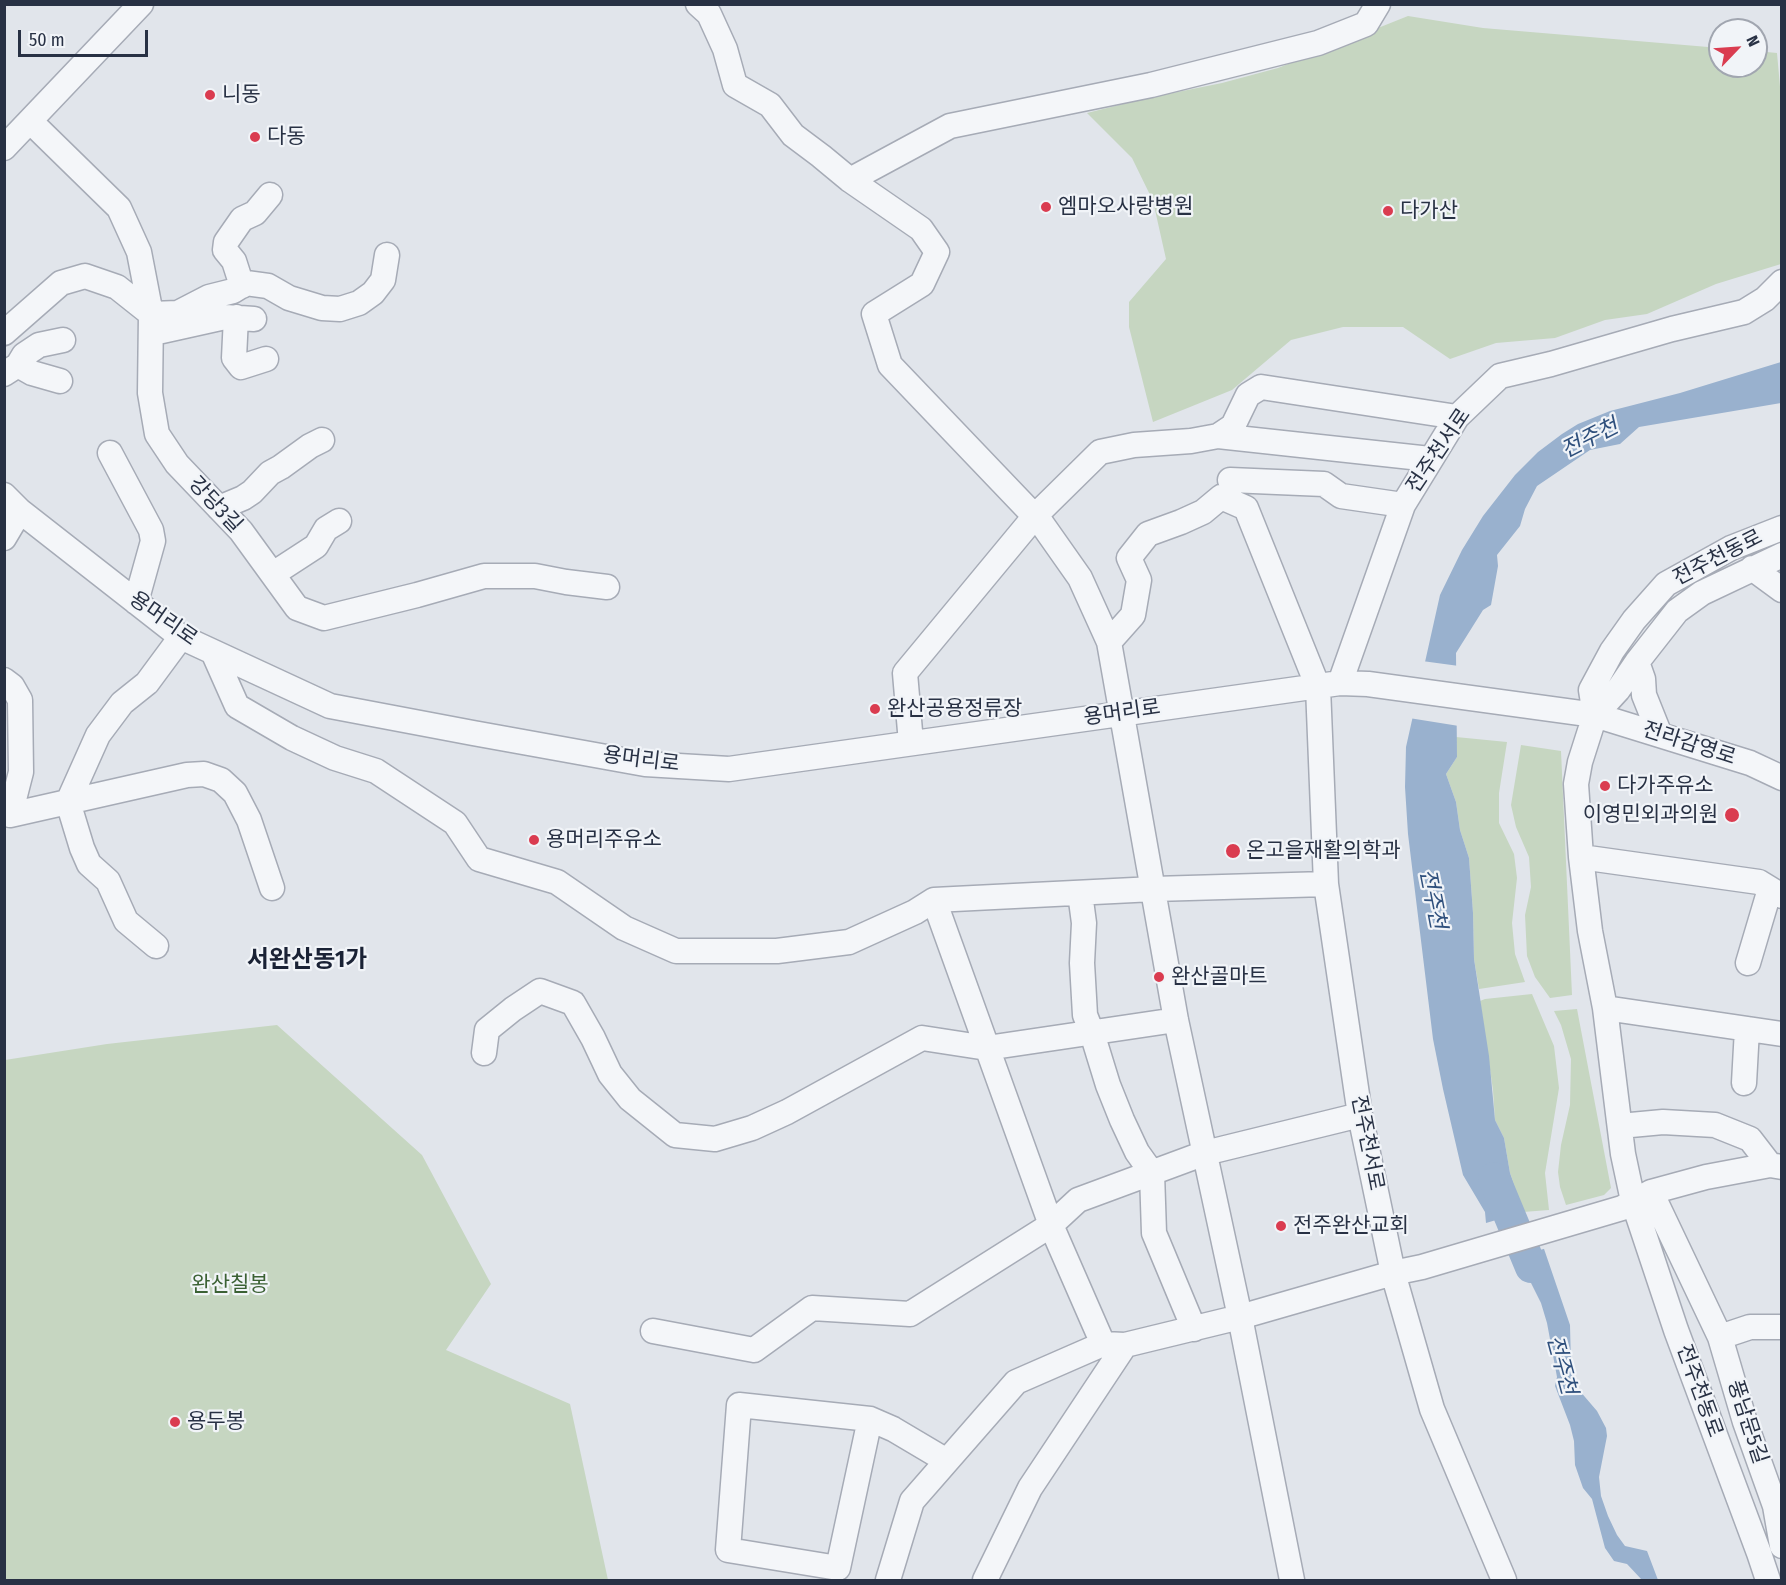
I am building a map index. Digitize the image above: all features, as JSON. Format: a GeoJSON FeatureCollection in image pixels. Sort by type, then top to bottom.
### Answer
{"type":"FeatureCollection","features":[{"type":"Feature","properties":{"kind":"street"},"geometry":{"type":"LineString","coordinates":[[4,148],[141,4]]}},
{"type":"Feature","properties":{"kind":"street"},"geometry":{"type":"LineString","coordinates":[[850,180],[950,126],[1151,85],[1318,43],[1366,24],[1378,4]]}},
{"type":"Feature","properties":{"kind":"street"},"geometry":{"type":"LineString","coordinates":[[703,9],[725,49],[735,85],[770,105],[793,135],[850,180],[921,229],[937,252],[922,284],[873,314],[890,364],[1042,524],[1080,578],[1109,642],[1176,1020],[1240,1317],[1292,1581]]}},
{"type":"Feature","properties":{"kind":"street","name":"강당3길"},"geometry":{"type":"LineString","coordinates":[[30,121],[119,207],[139,252],[151,324],[150,393],[157,434],[177,464],[241,531],[297,608],[324,618],[484,576],[535,576],[607,587]]}},
{"type":"Feature","properties":{"kind":"street"},"geometry":{"type":"LineString","coordinates":[[242,286],[234,261],[225,249],[226,242],[242,219],[255,213],[270,195]]}},
{"type":"Feature","properties":{"kind":"street"},"geometry":{"type":"LineString","coordinates":[[151,324],[209,297],[232,291],[246,283],[268,286],[289,298],[322,308],[340,309],[359,303],[373,293],[383,280],[387,255]]}},
{"type":"Feature","properties":{"kind":"street"},"geometry":{"type":"LineString","coordinates":[[4,333],[62,283],[85,276],[117,287],[151,324]]}},
{"type":"Feature","properties":{"kind":"street","name":"전주천서로"},"geometry":{"type":"LineString","coordinates":[[1504,1581],[1432,1409],[1393,1273],[1360,1115],[1326,884],[1329,685],[1403,505],[1457,417],[1500,376],[1551,364],[1672,329],[1744,312],[1765,299],[1782,282]]}},
{"type":"Feature","properties":{"kind":"street"},"geometry":{"type":"LineString","coordinates":[[151,324],[225,317],[245,318],[234,358],[241,367],[266,359]]}},
{"type":"Feature","properties":{"kind":"street"},"geometry":{"type":"LineString","coordinates":[[11,370],[24,355],[39,345],[63,340]]}},
{"type":"Feature","properties":{"kind":"street"},"geometry":{"type":"LineString","coordinates":[[11,370],[60,381]]}},
{"type":"Feature","properties":{"kind":"street"},"geometry":{"type":"LineString","coordinates":[[1218,436],[1233,426],[1248,395],[1261,387],[1457,417]]}},
{"type":"Feature","properties":{"kind":"street"},"geometry":{"type":"LineString","coordinates":[[911,743],[905,673],[1035,516],[1100,452],[1134,445],[1191,441],[1218,436],[1430,459]]}},
{"type":"Feature","properties":{"kind":"street"},"geometry":{"type":"LineString","coordinates":[[219,508],[243,498],[270,473],[322,440]]}},
{"type":"Feature","properties":{"kind":"street"},"geometry":{"type":"LineString","coordinates":[[110,453],[151,530],[153,541],[136,602]]}},
{"type":"Feature","properties":{"kind":"street"},"geometry":{"type":"LineString","coordinates":[[1230,480],[1324,484],[1341,496],[1403,505]]}},
{"type":"Feature","properties":{"kind":"street"},"geometry":{"type":"LineString","coordinates":[[1109,642],[1133,615],[1139,580],[1129,558],[1148,534],[1203,512],[1221,497],[1246,507],[1329,685]]}},
{"type":"Feature","properties":{"kind":"street"},"geometry":{"type":"LineString","coordinates":[[4,538],[10,508]]}},
{"type":"Feature","properties":{"kind":"street","name":"용머리로"},"geometry":{"type":"LineString","coordinates":[[10,508],[181,637],[330,706],[645,764],[729,769],[1122,712],[1329,685],[1368,684]]}},
{"type":"Feature","properties":{"kind":"street"},"geometry":{"type":"LineString","coordinates":[[273,574],[316,546],[326,529],[339,521]]}},
{"type":"Feature","properties":{"kind":"street","name":"전주천동로"},"geometry":{"type":"LineString","coordinates":[[1595,715],[1591,690],[1612,651],[1634,620],[1666,584],[1731,548],[1782,528]]}},
{"type":"Feature","properties":{"kind":"street","name":"전주천동로"},"geometry":{"type":"LineString","coordinates":[[1768,1581],[1771,1550],[1676,1330],[1623,1154],[1605,1008],[1590,932],[1581,857],[1576,784],[1580,762],[1595,715],[1618,690],[1677,611],[1702,593],[1782,555]]}},
{"type":"Feature","properties":{"kind":"street","name":"전주천동로"},"geometry":{"type":"LineString","coordinates":[[1752,568],[1782,590]]}},
{"type":"Feature","properties":{"kind":"street"},"geometry":{"type":"LineString","coordinates":[[156,946],[126,921],[108,881],[89,864],[68,802],[98,735],[122,704],[147,683],[181,637]]}},
{"type":"Feature","properties":{"kind":"street"},"geometry":{"type":"LineString","coordinates":[[213,652],[237,706],[292,738],[335,758],[376,771],[455,823],[479,859],[556,882],[624,928],[676,951],[777,951],[849,942],[915,912],[934,900],[1154,889],[1326,884]]}},
{"type":"Feature","properties":{"kind":"street"},"geometry":{"type":"LineString","coordinates":[[1637,662],[1643,679],[1644,695],[1660,735]]}},
{"type":"Feature","properties":{"kind":"street"},"geometry":{"type":"LineString","coordinates":[[4,680],[12,686],[21,700],[21,772],[7,824]]}},
{"type":"Feature","properties":{"kind":"street","name":"전라감영로"},"geometry":{"type":"LineString","coordinates":[[1368,684],[1595,715],[1750,763],[1782,778]]}},
{"type":"Feature","properties":{"kind":"street"},"geometry":{"type":"LineString","coordinates":[[7,824],[68,802],[187,775],[204,774],[220,780],[236,793],[249,820],[272,888]]}},
{"type":"Feature","properties":{"kind":"street"},"geometry":{"type":"LineString","coordinates":[[1581,857],[1759,882],[1776,893],[1748,963]]}},
{"type":"Feature","properties":{"kind":"street"},"geometry":{"type":"LineString","coordinates":[[1080,893],[1084,923],[1082,963],[1085,1015],[1122,1120],[1137,1152],[1152,1173],[1154,1233],[1194,1329]]}},
{"type":"Feature","properties":{"kind":"street"},"geometry":{"type":"LineString","coordinates":[[934,900],[1051,1225],[1114,1345]]}},
{"type":"Feature","properties":{"kind":"street"},"geometry":{"type":"LineString","coordinates":[[484,1053],[487,1030],[540,991],[573,1003],[610,1074],[630,1099],[675,1135],[715,1139],[752,1128],[787,1112],[922,1038],[987,1048],[1176,1020]]}},
{"type":"Feature","properties":{"kind":"street"},"geometry":{"type":"LineString","coordinates":[[1605,1008],[1782,1034]]}},
{"type":"Feature","properties":{"kind":"street"},"geometry":{"type":"LineString","coordinates":[[1743,1083],[1747,1029]]}},
{"type":"Feature","properties":{"kind":"street"},"geometry":{"type":"LineString","coordinates":[[653,1331],[754,1350],[812,1308],[910,1314],[1051,1225],[1078,1200],[1205,1153],[1360,1115]]}},
{"type":"Feature","properties":{"kind":"street"},"geometry":{"type":"LineString","coordinates":[[1620,1126],[1663,1122],[1715,1125],[1750,1139],[1776,1166]]}},
{"type":"Feature","properties":{"kind":"street"},"geometry":{"type":"LineString","coordinates":[[888,1581],[912,1501],[1016,1382],[1114,1345],[1194,1329],[1422,1266],[1706,1178],[1776,1166]]}},
{"type":"Feature","properties":{"kind":"street","name":"전주천동로"},"geometry":{"type":"LineString","coordinates":[[1635,1200],[1704,1302]]}},
{"type":"Feature","properties":{"kind":"street","name":"풍남문5길"},"geometry":{"type":"LineString","coordinates":[[1704,1302],[1720,1337],[1745,1422],[1775,1506]]}},
{"type":"Feature","properties":{"kind":"street"},"geometry":{"type":"LineString","coordinates":[[1720,1337],[1750,1327],[1782,1327]]}},
{"type":"Feature","properties":{"kind":"street"},"geometry":{"type":"LineString","coordinates":[[985,1581],[1030,1488],[1114,1345]]}},
{"type":"Feature","properties":{"kind":"street"},"geometry":{"type":"LineString","coordinates":[[870,1419],[836,1574],[728,1550],[739,1405],[870,1419],[893,1429],[947,1461]]}},
{"type":"Feature","properties":{"kind":"street","name":"풍남문5길"},"geometry":{"type":"LineString","coordinates":[[1771,1550],[1775,1506],[1782,1477]]}},
{"type":"Feature","properties":{"kind":"green space"},"geometry":{"type":"Polygon","coordinates":[[[1408,16],[1483,28],[1708,47],[1708,78],[1768,78],[1768,52],[1777,53],[1782,109],[1781,264],[1716,284],[1647,314],[1605,320],[1555,338],[1496,343],[1450,359],[1403,327],[1343,327],[1291,340],[1232,390],[1153,422],[1129,327],[1129,302],[1166,259],[1153,201],[1132,158],[1087,113],[1278,68],[1408,16]]]}},
{"type":"Feature","properties":{"kind":"green space"},"geometry":{"type":"Polygon","coordinates":[[[1456,737],[1507,742],[1499,793],[1499,823],[1514,854],[1517,878],[1512,923],[1515,954],[1525,982],[1479,989],[1474,959],[1469,858],[1460,830],[1456,802],[1446,774],[1457,757],[1456,737]]]}},
{"type":"Feature","properties":{"kind":"green space"},"geometry":{"type":"Polygon","coordinates":[[[1521,745],[1561,751],[1572,995],[1550,998],[1535,977],[1527,956],[1525,915],[1531,887],[1529,857],[1516,827],[1511,805],[1521,745]]]}},
{"type":"Feature","properties":{"kind":"green space"},"geometry":{"type":"Polygon","coordinates":[[[1532,994],[1554,1046],[1559,1088],[1545,1173],[1549,1210],[1523,1212],[1510,1173],[1504,1138],[1495,1120],[1480,1001],[1532,994]]]}},
{"type":"Feature","properties":{"kind":"green space"},"geometry":{"type":"Polygon","coordinates":[[[1577,1009],[1611,1188],[1604,1195],[1566,1205],[1558,1172],[1561,1145],[1570,1105],[1571,1059],[1561,1025],[1554,1011],[1577,1009]]]}},
{"type":"Feature","properties":{"kind":"green space","name":"완산칠봉"},"geometry":{"type":"Polygon","coordinates":[[[277,1025],[422,1155],[491,1284],[446,1350],[570,1404],[608,1580],[5,1580],[5,1060],[107,1044],[277,1025]]]}},
{"type":"Feature","properties":{"kind":"water"},"geometry":{"type":"Polygon","coordinates":[[[1781,362],[1781,403],[1639,427],[1620,444],[1590,450],[1537,486],[1525,509],[1520,526],[1497,555],[1498,566],[1491,605],[1483,610],[1456,653],[1457,757],[1446,774],[1456,802],[1460,830],[1469,858],[1474,959],[1489,1056],[1495,1120],[1504,1138],[1510,1173],[1523,1212],[1486,1223],[1485,1212],[1463,1175],[1443,1089],[1433,1039],[1408,834],[1405,787],[1406,747],[1440,595],[1462,550],[1483,516],[1515,475],[1538,452],[1562,434],[1578,424],[1610,411],[1680,393],[1781,362]]]}},
{"type":"Feature","properties":{"kind":"water"},"geometry":{"type":"Polygon","coordinates":[[[1542,1243],[1570,1325],[1573,1383],[1597,1411],[1606,1428],[1607,1436],[1599,1477],[1601,1496],[1617,1535],[1625,1546],[1647,1551],[1658,1580],[1642,1580],[1627,1564],[1614,1561],[1605,1548],[1592,1499],[1583,1488],[1575,1465],[1574,1441],[1570,1425],[1555,1386],[1557,1377],[1547,1323],[1541,1303],[1525,1271],[1511,1251],[1542,1243]]]}},
{"type":"Feature","properties":{"kind":"pier"},"geometry":{"type":"Polygon","coordinates":[[[1422,661],[1459,666],[1459,726],[1409,718],[1422,661]]]}},
{"type":"Feature","properties":{"kind":"pier"},"geometry":{"type":"Polygon","coordinates":[[[1544,1242],[1547,1248],[1512,1258],[1508,1253],[1544,1242]]]}},
{"type":"Feature","properties":{"kind":"waterway","name":"전주천"},"geometry":{"type":"LineString","coordinates":[[1494,1178],[1531,1267]]}},
{"type":"Feature","properties":{"kind":"place","name":"니동"},"geometry":{"type":"Point","coordinates":[210,95]}},
{"type":"Feature","properties":{"kind":"place","name":"다동"},"geometry":{"type":"Point","coordinates":[255,137]}},
{"type":"Feature","properties":{"kind":"place","name":"엠마오사랑병원"},"geometry":{"type":"Point","coordinates":[1046,207]}},
{"type":"Feature","properties":{"kind":"place","name":"다가산"},"geometry":{"type":"Point","coordinates":[1388,211]}},
{"type":"Feature","properties":{"kind":"place","name":"완산공용정류장"},"geometry":{"type":"Point","coordinates":[875,709]}},
{"type":"Feature","properties":{"kind":"place","name":"다가주유소"},"geometry":{"type":"Point","coordinates":[1605,786]}},
{"type":"Feature","properties":{"kind":"place","name":"이영민외과의원"},"geometry":{"type":"Point","coordinates":[1732,815]}},
{"type":"Feature","properties":{"kind":"place","name":"용머리주유소"},"geometry":{"type":"Point","coordinates":[534,840]}},
{"type":"Feature","properties":{"kind":"place","name":"온고을재활의학과"},"geometry":{"type":"Point","coordinates":[1233,851]}},
{"type":"Feature","properties":{"kind":"place","name":"완산골마트"},"geometry":{"type":"Point","coordinates":[1159,977]}},
{"type":"Feature","properties":{"kind":"place","name":"전주완산교회"},"geometry":{"type":"Point","coordinates":[1281,1226]}},
{"type":"Feature","properties":{"kind":"place","name":"용두봉"},"geometry":{"type":"Point","coordinates":[175,1422]}},
{"type":"Feature","properties":{"kind":"district","name":"서완산동1가"},"geometry":{"type":"Point","coordinates":[307,960]}}]}
